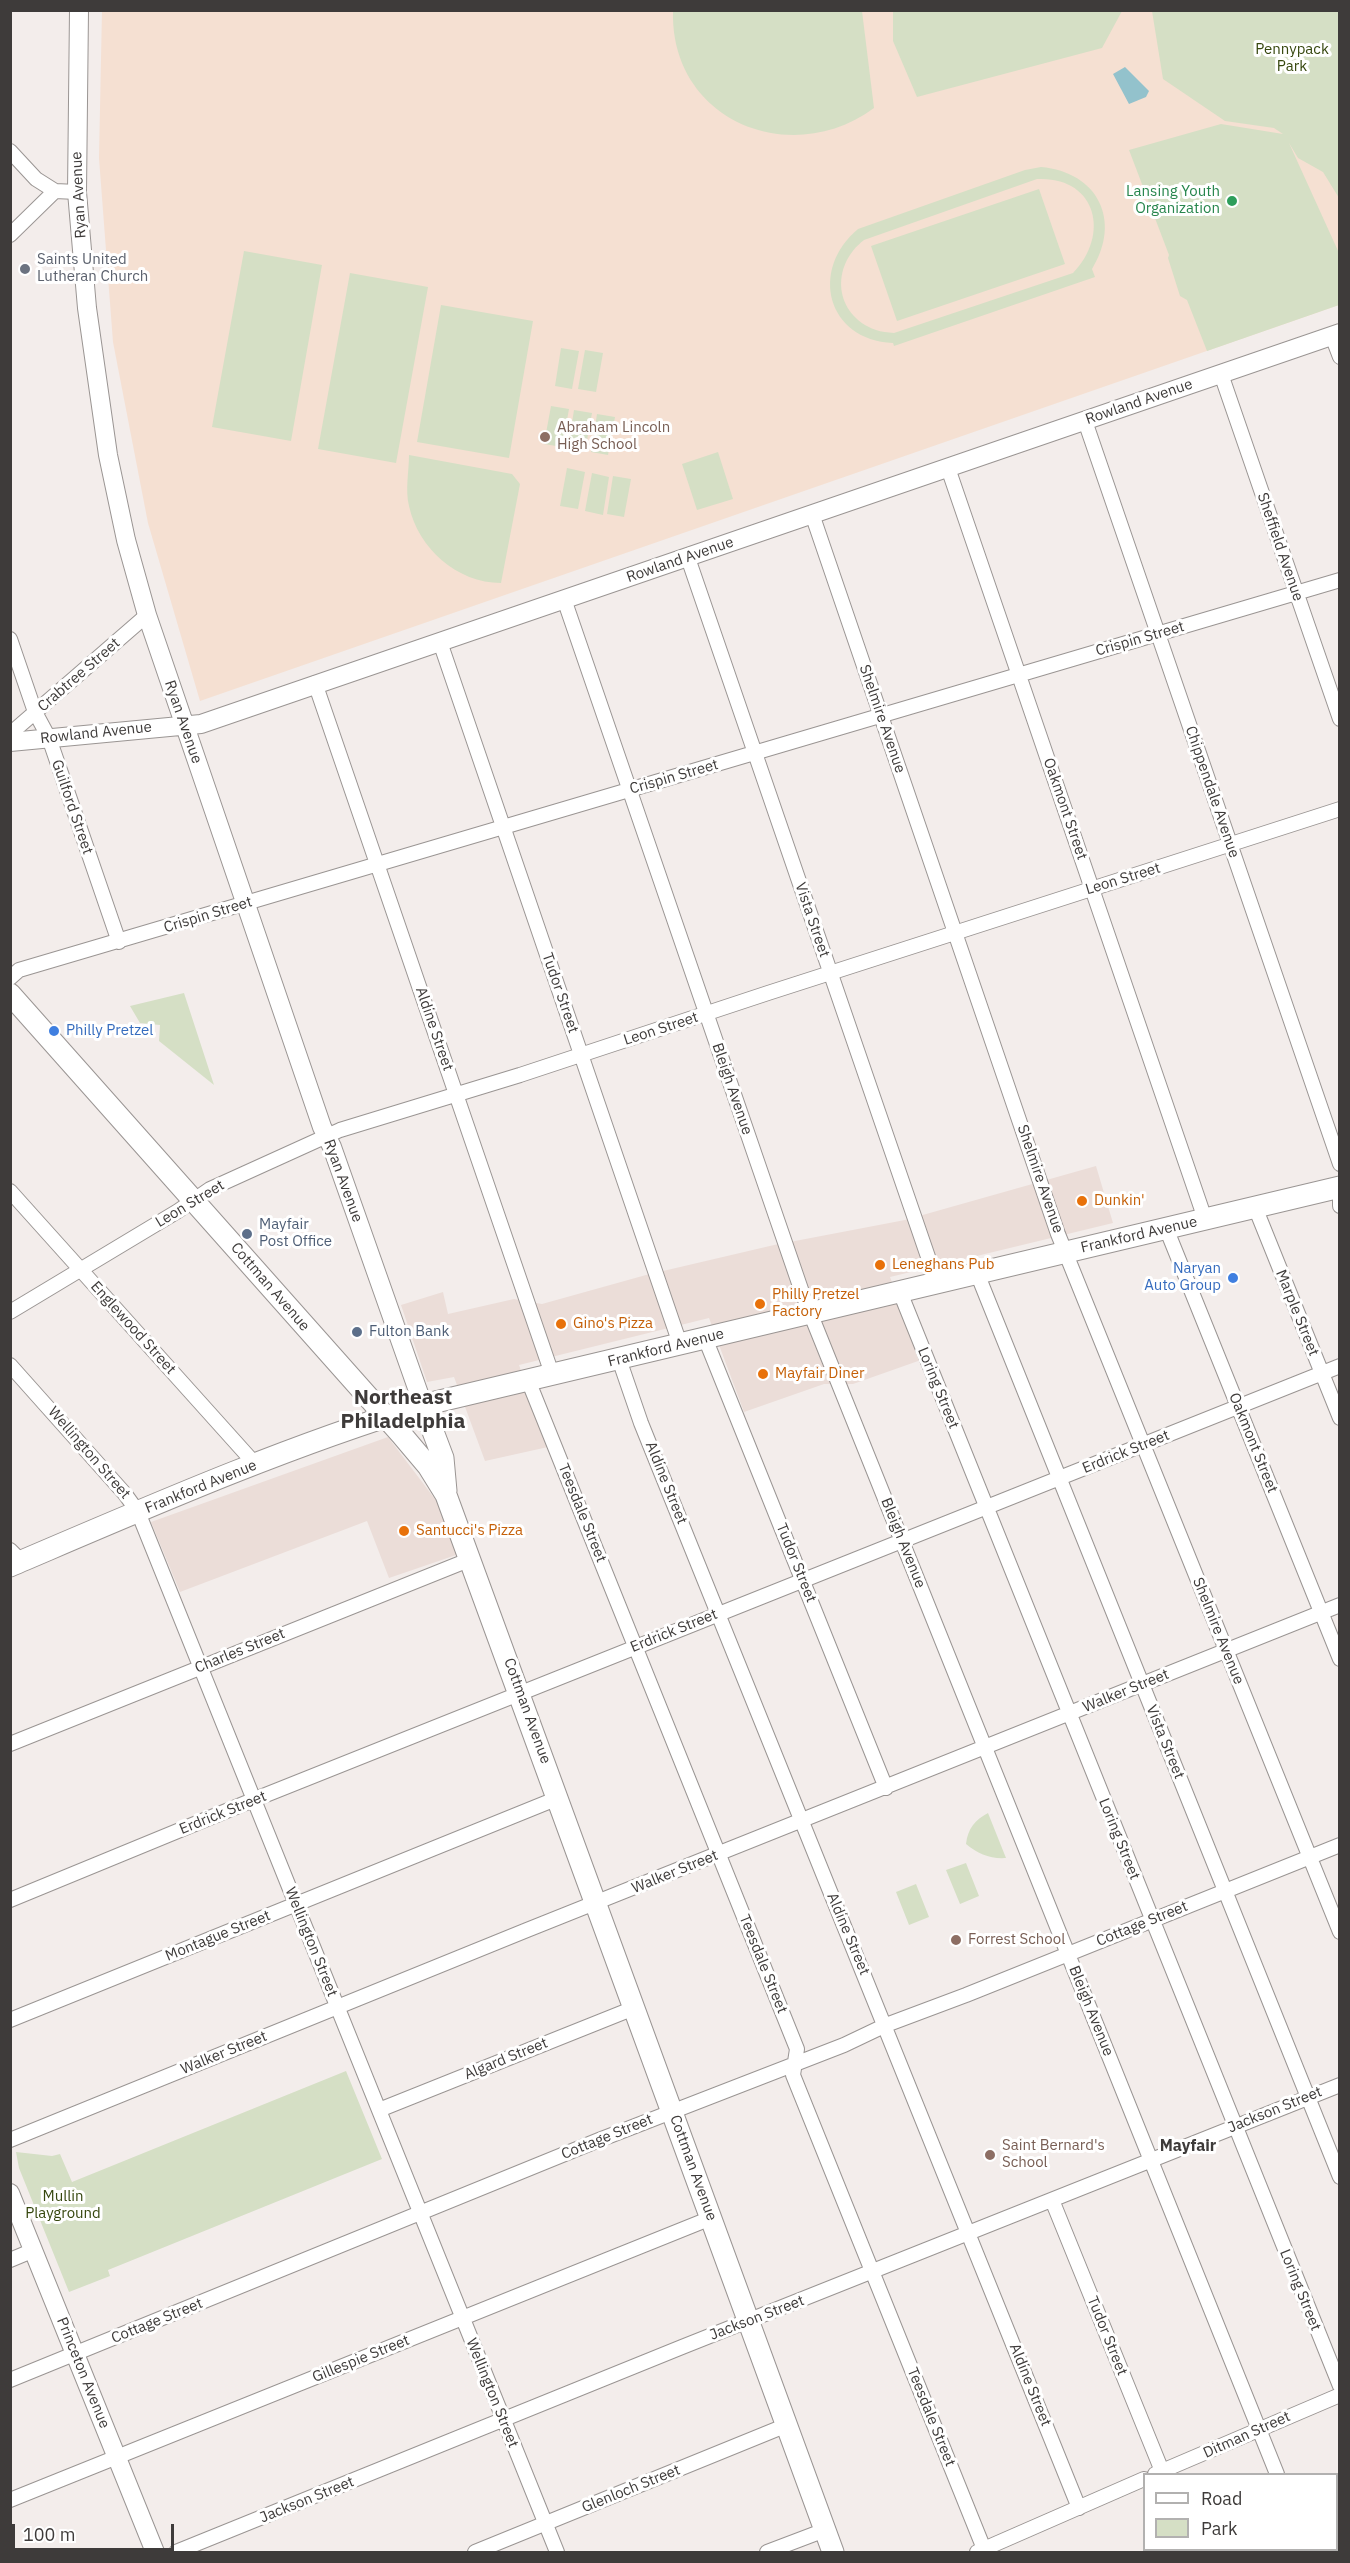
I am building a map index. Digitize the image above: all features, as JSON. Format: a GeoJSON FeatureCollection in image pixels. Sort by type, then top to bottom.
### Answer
{"type":"FeatureCollection","features":[{"type":"Feature","properties":{"kind":"main road","name":"Cottman Avenue"},"geometry":{"type":"LineString","coordinates":[[10,994],[428,1466],[446,1495],[833,2553]]}},
{"type":"Feature","properties":{"kind":"main road","name":"Frankford Avenue"},"geometry":{"type":"LineString","coordinates":[[14,1559],[256,1465],[423,1405],[1340,1187]]}},
{"type":"Feature","properties":{"kind":"main road"},"geometry":{"type":"LineString","coordinates":[[423,1405],[442,1458],[446,1495]]}},
{"type":"Feature","properties":{"kind":"street","name":"Ryan Avenue"},"geometry":{"type":"LineString","coordinates":[[79,10],[77,192],[87,308],[106,443],[126,540],[147,615],[245,903],[423,1405]]}},
{"type":"Feature","properties":{"kind":"street"},"geometry":{"type":"LineString","coordinates":[[10,151],[36,178],[56,191],[77,192]]}},
{"type":"Feature","properties":{"kind":"street"},"geometry":{"type":"LineString","coordinates":[[10,235],[56,191]]}},
{"type":"Feature","properties":{"kind":"street"},"geometry":{"type":"LineString","coordinates":[[1336,335],[1340,357]]}},
{"type":"Feature","properties":{"kind":"street","name":"Rowland Avenue"},"geometry":{"type":"LineString","coordinates":[[10,742],[201,724],[315,683],[688,558],[1336,335]]}},
{"type":"Feature","properties":{"kind":"street","name":"Sheffield Avenue"},"geometry":{"type":"LineString","coordinates":[[1221,374],[1340,719]]}},
{"type":"Feature","properties":{"kind":"street","name":"Chippendale Avenue"},"geometry":{"type":"LineString","coordinates":[[1085,421],[1340,1164]]}},
{"type":"Feature","properties":{"kind":"street","name":"Oakmont Street"},"geometry":{"type":"LineString","coordinates":[[948,468],[1205,1219]]}},
{"type":"Feature","properties":{"kind":"street","name":"Shelmire Avenue"},"geometry":{"type":"LineString","coordinates":[[812,514],[1066,1252],[1340,1932]]}},
{"type":"Feature","properties":{"kind":"street","name":"Vista Street"},"geometry":{"type":"LineString","coordinates":[[688,558],[937,1283]]}},
{"type":"Feature","properties":{"kind":"street","name":"Crispin Street"},"geometry":{"type":"LineString","coordinates":[[10,978],[19,970],[1340,580]]}},
{"type":"Feature","properties":{"kind":"street","name":"Bleigh Avenue"},"geometry":{"type":"LineString","coordinates":[[564,599],[810,1313],[1276,2473]]}},
{"type":"Feature","properties":{"kind":"street","name":"Crabtree Street"},"geometry":{"type":"LineString","coordinates":[[10,734],[147,615]]}},
{"type":"Feature","properties":{"kind":"street","name":"Guilford Street"},"geometry":{"type":"LineString","coordinates":[[10,639],[35,712],[49,738],[119,942]]}},
{"type":"Feature","properties":{"kind":"street","name":"Tudor Street"},"geometry":{"type":"LineString","coordinates":[[440,642],[680,1344]]}},
{"type":"Feature","properties":{"kind":"street","name":"Aldine Street"},"geometry":{"type":"LineString","coordinates":[[315,683],[552,1374]]}},
{"type":"Feature","properties":{"kind":"street","name":"Leon Street"},"geometry":{"type":"LineString","coordinates":[[10,1312],[194,1201],[210,1189],[327,1136],[1340,809]]}},
{"type":"Feature","properties":{"kind":"street","name":"Englewood Street"},"geometry":{"type":"LineString","coordinates":[[10,1191],[256,1465]]}},
{"type":"Feature","properties":{"kind":"street"},"geometry":{"type":"LineString","coordinates":[[1340,1197],[1340,1206]]}},
{"type":"Feature","properties":{"kind":"street","name":"Marple Street"},"geometry":{"type":"LineString","coordinates":[[1255,1207],[1340,1418]]}},
{"type":"Feature","properties":{"kind":"street","name":"Oakmont Street"},"geometry":{"type":"LineString","coordinates":[[1166,1228],[1340,1659]]}},
{"type":"Feature","properties":{"kind":"street","name":"Vista Street"},"geometry":{"type":"LineString","coordinates":[[977,1273],[1340,2177]]}},
{"type":"Feature","properties":{"kind":"street","name":"Loring Street"},"geometry":{"type":"LineString","coordinates":[[900,1292],[1340,2386]]}},
{"type":"Feature","properties":{"kind":"street","name":"Tudor Street"},"geometry":{"type":"LineString","coordinates":[[705,1338],[886,1788]]}},
{"type":"Feature","properties":{"kind":"street","name":"Aldine Street"},"geometry":{"type":"LineString","coordinates":[[619,1359],[641,1423],[886,2025],[1079,2508]]}},
{"type":"Feature","properties":{"kind":"street","name":"Wellington Street"},"geometry":{"type":"LineString","coordinates":[[10,1365],[125,1494],[138,1512],[557,2553]]}},
{"type":"Feature","properties":{"kind":"street","name":"Erdrick Street"},"geometry":{"type":"LineString","coordinates":[[10,1900],[253,1800],[1340,1366]]}},
{"type":"Feature","properties":{"kind":"street","name":"Teesdale Street"},"geometry":{"type":"LineString","coordinates":[[528,1380],[797,2049],[795,2080],[873,2272],[980,2551]]}},
{"type":"Feature","properties":{"kind":"street","name":"Charles Street"},"geometry":{"type":"LineString","coordinates":[[10,1744],[471,1559]]}},
{"type":"Feature","properties":{"kind":"street","name":"Walker Street"},"geometry":{"type":"LineString","coordinates":[[10,2140],[1340,1605]]}},
{"type":"Feature","properties":{"kind":"street","name":"Montague Street"},"geometry":{"type":"LineString","coordinates":[[10,2020],[558,1798]]}},
{"type":"Feature","properties":{"kind":"street","name":"Cottage Street"},"geometry":{"type":"LineString","coordinates":[[10,2380],[673,2111],[795,2064],[886,2025],[1340,1845]]}},
{"type":"Feature","properties":{"kind":"street","name":"Algard Street"},"geometry":{"type":"LineString","coordinates":[[379,2110],[634,2008]]}},
{"type":"Feature","properties":{"kind":"street","name":"Jackson Street"},"geometry":{"type":"LineString","coordinates":[[176,2553],[969,2232],[1340,2085]]}},
{"type":"Feature","properties":{"kind":"street","name":"Princeton Avenue"},"geometry":{"type":"LineString","coordinates":[[10,2193],[155,2553]]}},
{"type":"Feature","properties":{"kind":"street","name":"Tudor Street"},"geometry":{"type":"LineString","coordinates":[[1052,2200],[1159,2473]]}},
{"type":"Feature","properties":{"kind":"street","name":"Gillespie Street"},"geometry":{"type":"LineString","coordinates":[[10,2500],[711,2218]]}},
{"type":"Feature","properties":{"kind":"street"},"geometry":{"type":"LineString","coordinates":[[10,2260],[34,2250]]}},
{"type":"Feature","properties":{"kind":"street","name":"Ditman Street"},"geometry":{"type":"LineString","coordinates":[[1159,2473],[1340,2395]]}},
{"type":"Feature","properties":{"kind":"street","name":"Glenloch Street"},"geometry":{"type":"LineString","coordinates":[[475,2553],[787,2425]]}},
{"type":"Feature","properties":{"kind":"street"},"geometry":{"type":"LineString","coordinates":[[980,2551],[1143,2479]]}},
{"type":"Feature","properties":{"kind":"street"},"geometry":{"type":"LineString","coordinates":[[767,2553],[825,2530]]}},
{"type":"Feature","properties":{"kind":"shaded area","name":"Abraham Lincoln High School"},"geometry":{"type":"Polygon","coordinates":[[[102,11],[1233,11],[1339,169],[1339,305],[200,701],[148,523],[113,342],[99,158],[102,11]]]}},
{"type":"Feature","properties":{"kind":"shaded area"},"geometry":{"type":"Polygon","coordinates":[[[1096,1166],[1113,1223],[890,1277],[921,1360],[853,1384],[824,1384],[744,1412],[709,1318],[519,1365],[548,1447],[485,1461],[454,1377],[427,1382],[401,1305],[443,1292],[448,1314],[514,1299],[542,1304],[646,1275],[774,1245],[905,1220],[1096,1166]]]}},
{"type":"Feature","properties":{"kind":"shaded area"},"geometry":{"type":"Polygon","coordinates":[[[388,1437],[441,1507],[459,1554],[389,1578],[367,1521],[180,1592],[151,1522],[388,1437]]]}},
{"type":"Feature","properties":{"kind":"green space"},"geometry":{"type":"Polygon","coordinates":[[[893,10],[1122,11],[1102,48],[917,97],[893,41],[893,10]]]}},
{"type":"Feature","properties":{"kind":"green space"},"geometry":{"type":"Polygon","coordinates":[[[673,11],[862,11],[874,108],[841,126],[807,134],[773,133],[741,124],[713,106],[691,81],[677,49],[673,11]]]}},
{"type":"Feature","properties":{"kind":"green space","name":"Pennypack Park"},"geometry":{"type":"Polygon","coordinates":[[[1152,11],[1339,11],[1339,198],[1323,172],[1298,158],[1289,143],[1339,253],[1339,305],[1207,351],[1187,300],[1180,296],[1169,255],[1129,150],[1221,124],[1283,134],[1274,128],[1225,121],[1163,79],[1152,11]]]}},
{"type":"Feature","properties":{"kind":"green space"},"geometry":{"type":"Polygon","coordinates":[[[1041,167],[1061,171],[1077,178],[1090,189],[1099,202],[1104,217],[1105,234],[1101,251],[1092,269],[1095,277],[894,346],[893,343],[871,339],[853,330],[840,316],[832,300],[830,282],[834,264],[843,246],[858,229],[1025,170],[1041,167]],[[1037,179],[864,240],[853,251],[842,276],[845,302],[862,323],[882,332],[894,333],[1073,273],[1085,258],[1092,241],[1094,225],[1091,210],[1084,197],[1073,187],[1057,181],[1037,179]]]}},
{"type":"Feature","properties":{"kind":"green space"},"geometry":{"type":"Polygon","coordinates":[[[1039,189],[1065,264],[897,321],[871,246],[1039,189]]]}},
{"type":"Feature","properties":{"kind":"green space"},"geometry":{"type":"Polygon","coordinates":[[[244,251],[322,265],[291,441],[212,427],[244,251]]]}},
{"type":"Feature","properties":{"kind":"green space"},"geometry":{"type":"Polygon","coordinates":[[[350,273],[428,287],[396,463],[318,449],[350,273]]]}},
{"type":"Feature","properties":{"kind":"green space"},"geometry":{"type":"Polygon","coordinates":[[[441,305],[533,321],[509,458],[417,442],[441,305]]]}},
{"type":"Feature","properties":{"kind":"green space"},"geometry":{"type":"Polygon","coordinates":[[[561,348],[579,351],[572,389],[555,386],[561,348]]]}},
{"type":"Feature","properties":{"kind":"green space"},"geometry":{"type":"Polygon","coordinates":[[[585,350],[603,353],[596,392],[578,389],[585,350]]]}},
{"type":"Feature","properties":{"kind":"green space"},"geometry":{"type":"Polygon","coordinates":[[[551,406],[569,409],[562,447],[544,444],[551,406]]]}},
{"type":"Feature","properties":{"kind":"green space"},"geometry":{"type":"Polygon","coordinates":[[[574,410],[592,413],[585,451],[568,448],[574,410]]]}},
{"type":"Feature","properties":{"kind":"green space"},"geometry":{"type":"Polygon","coordinates":[[[597,414],[615,417],[608,455],[591,452],[597,414]]]}},
{"type":"Feature","properties":{"kind":"green space"},"geometry":{"type":"Polygon","coordinates":[[[718,452],[733,499],[697,510],[682,464],[718,452]]]}},
{"type":"Feature","properties":{"kind":"green space"},"geometry":{"type":"Polygon","coordinates":[[[409,455],[512,474],[520,484],[501,583],[469,577],[455,570],[430,549],[421,536],[409,506],[407,487],[409,455]]]}},
{"type":"Feature","properties":{"kind":"green space"},"geometry":{"type":"Polygon","coordinates":[[[567,468],[585,472],[578,509],[560,506],[567,468]]]}},
{"type":"Feature","properties":{"kind":"green space"},"geometry":{"type":"Polygon","coordinates":[[[592,473],[609,477],[603,515],[585,511],[592,473]]]}},
{"type":"Feature","properties":{"kind":"green space"},"geometry":{"type":"Polygon","coordinates":[[[613,476],[631,479],[624,517],[607,514],[613,476]]]}},
{"type":"Feature","properties":{"kind":"green space"},"geometry":{"type":"Polygon","coordinates":[[[184,993],[214,1085],[159,1041],[160,1025],[140,1023],[130,1006],[184,993]]]}},
{"type":"Feature","properties":{"kind":"green space"},"geometry":{"type":"Polygon","coordinates":[[[988,1813],[1006,1858],[984,1855],[966,1844],[968,1833],[973,1825],[988,1813]]]}},
{"type":"Feature","properties":{"kind":"green space"},"geometry":{"type":"Polygon","coordinates":[[[966,1863],[979,1896],[960,1904],[946,1870],[966,1863]]]}},
{"type":"Feature","properties":{"kind":"green space"},"geometry":{"type":"Polygon","coordinates":[[[916,1884],[929,1917],[909,1925],[896,1892],[916,1884]]]}},
{"type":"Feature","properties":{"kind":"green space","name":"Mullin Playground"},"geometry":{"type":"Polygon","coordinates":[[[346,2071],[382,2159],[108,2270],[110,2276],[69,2292],[19,2168],[16,2152],[52,2156],[60,2154],[72,2182],[346,2071]]]}},
{"type":"Feature","properties":{"kind":"water"},"geometry":{"type":"Polygon","coordinates":[[[1125,67],[1149,91],[1146,97],[1129,104],[1113,74],[1125,67]]]}},
{"type":"Feature","properties":{"kind":"place","name":"Lansing Youth Organization"},"geometry":{"type":"Point","coordinates":[1232,201]}},
{"type":"Feature","properties":{"kind":"place","name":"Saints United Lutheran Church"},"geometry":{"type":"Point","coordinates":[25,269]}},
{"type":"Feature","properties":{"kind":"place","name":"Abraham Lincoln High School"},"geometry":{"type":"Point","coordinates":[545,437]}},
{"type":"Feature","properties":{"kind":"place","name":"Philly Pretzel"},"geometry":{"type":"Point","coordinates":[54,1031]}},
{"type":"Feature","properties":{"kind":"place","name":"Dunkin'"},"geometry":{"type":"Point","coordinates":[1082,1201]}},
{"type":"Feature","properties":{"kind":"place","name":"Mayfair Post Office"},"geometry":{"type":"Point","coordinates":[247,1234]}},
{"type":"Feature","properties":{"kind":"place","name":"Leneghans Pub"},"geometry":{"type":"Point","coordinates":[880,1265]}},
{"type":"Feature","properties":{"kind":"place","name":"Naryan Auto Group"},"geometry":{"type":"Point","coordinates":[1233,1278]}},
{"type":"Feature","properties":{"kind":"place","name":"Philly Pretzel Factory"},"geometry":{"type":"Point","coordinates":[760,1304]}},
{"type":"Feature","properties":{"kind":"place","name":"Gino's Pizza"},"geometry":{"type":"Point","coordinates":[561,1324]}},
{"type":"Feature","properties":{"kind":"place","name":"Fulton Bank"},"geometry":{"type":"Point","coordinates":[357,1332]}},
{"type":"Feature","properties":{"kind":"place","name":"Mayfair Diner"},"geometry":{"type":"Point","coordinates":[763,1374]}},
{"type":"Feature","properties":{"kind":"place","name":"Santucci's Pizza"},"geometry":{"type":"Point","coordinates":[404,1531]}},
{"type":"Feature","properties":{"kind":"place","name":"Forrest School"},"geometry":{"type":"Point","coordinates":[956,1940]}},
{"type":"Feature","properties":{"kind":"place","name":"Saint Bernard's School"},"geometry":{"type":"Point","coordinates":[990,2155]}},
{"type":"Feature","properties":{"kind":"district","name":"Northeast Philadelphia"},"geometry":{"type":"Point","coordinates":[403,1410]}},
{"type":"Feature","properties":{"kind":"district","name":"Mayfair"},"geometry":{"type":"Point","coordinates":[1188,2146]}}]}
